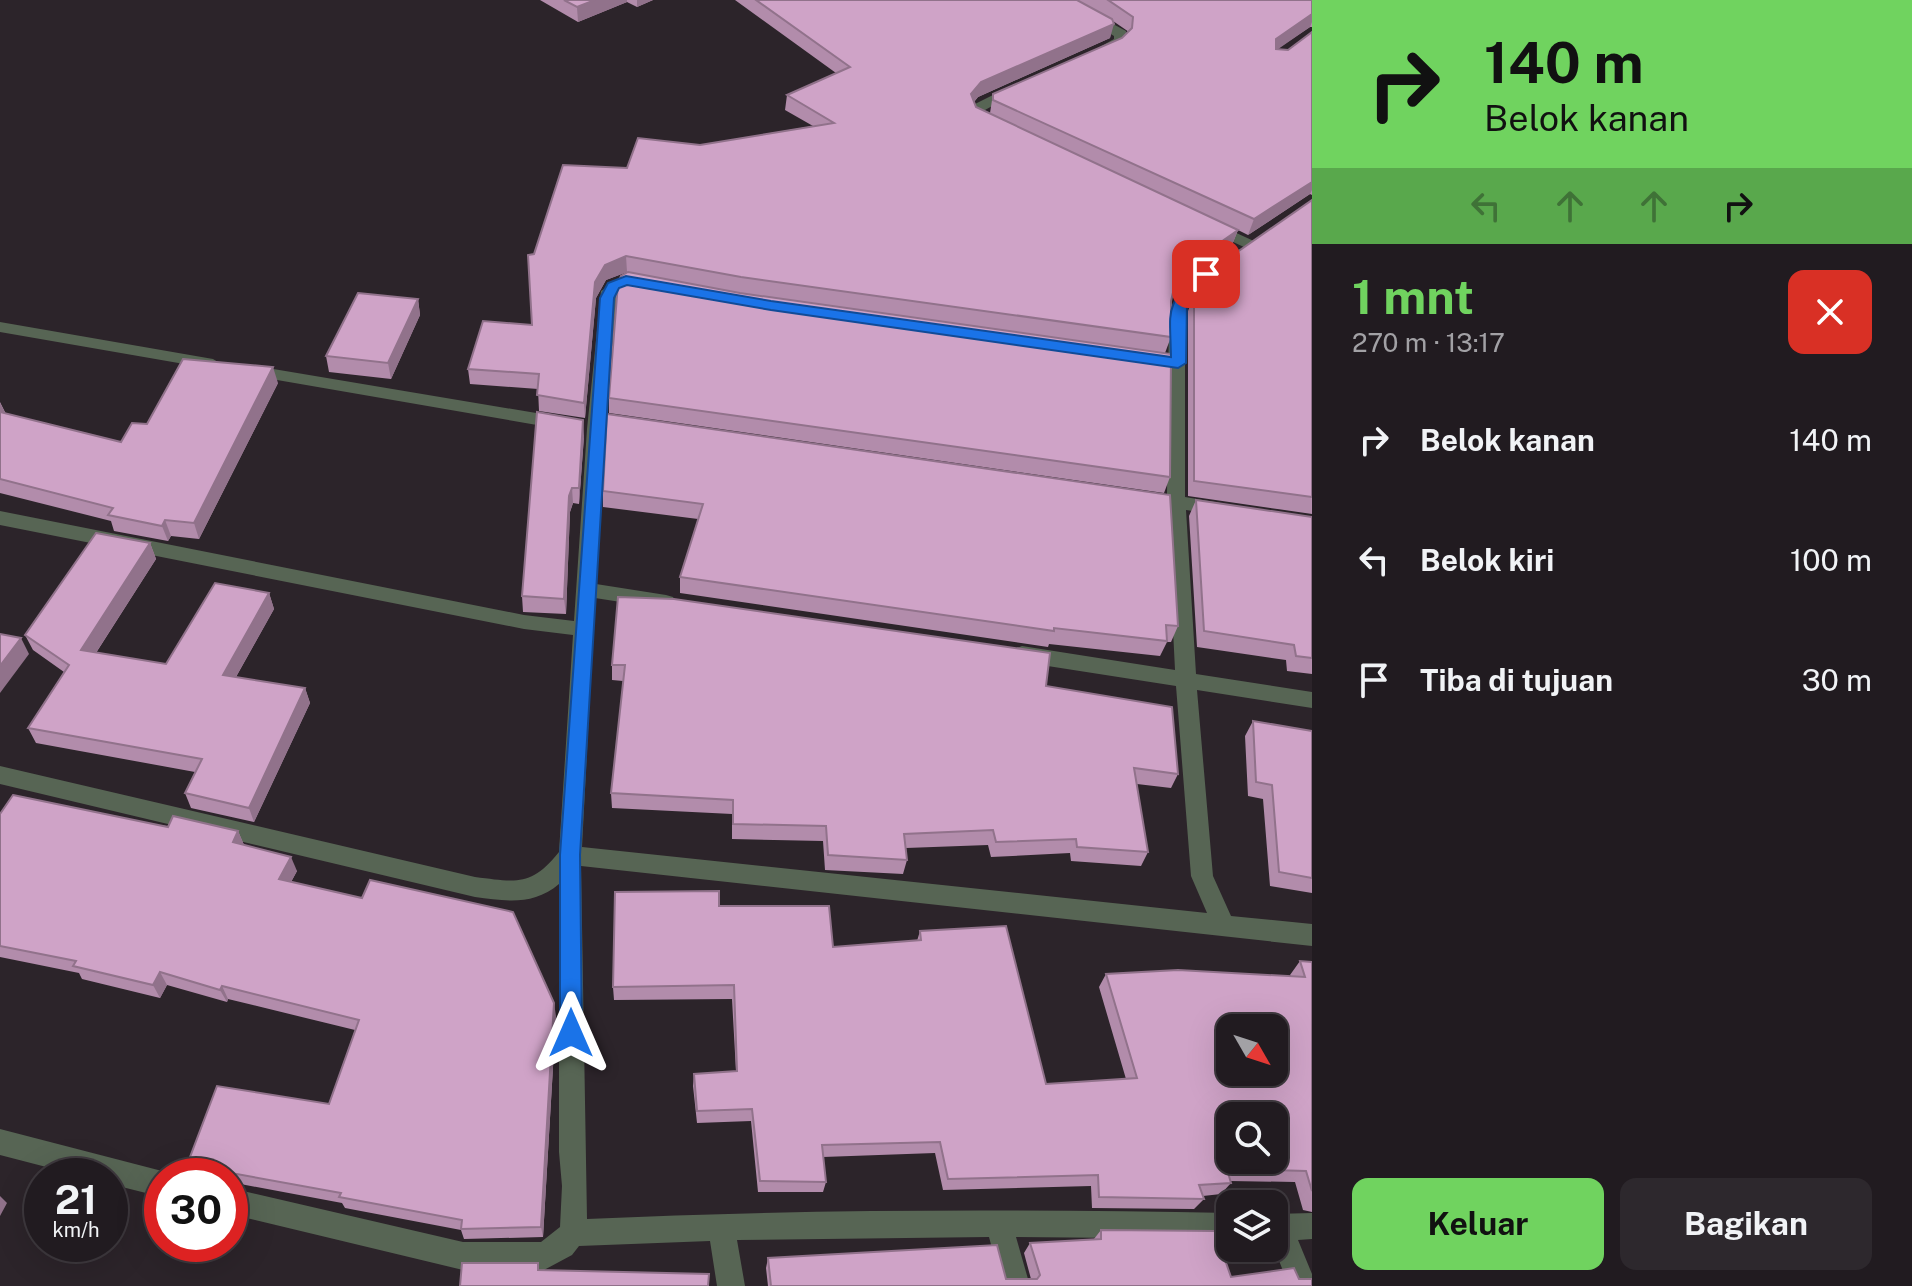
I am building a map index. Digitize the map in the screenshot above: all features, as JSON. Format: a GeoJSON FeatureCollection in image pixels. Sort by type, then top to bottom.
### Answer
{"type":"FeatureCollection","features":[{"type":"Feature","properties":{"kind":"street"},"geometry":{"type":"LineString","coordinates":[[1060,0],[1121,34],[1120,41],[1112,47],[1084,60]]}},
{"type":"Feature","properties":{"kind":"street"},"geometry":{"type":"LineString","coordinates":[[1001,130],[981,119],[978,108],[1027,84]]}},
{"type":"Feature","properties":{"kind":"street"},"geometry":{"type":"LineString","coordinates":[[1201,222],[1257,241],[1206,274],[1180,300],[1170,362],[1186,678],[1202,876],[1223,923]]}},
{"type":"Feature","properties":{"kind":"street"},"geometry":{"type":"LineString","coordinates":[[248,1205],[463,1256],[544,1256],[562,1245],[573,1233],[570,855],[596,425],[609,291],[626,280],[654,285]]}},
{"type":"Feature","properties":{"kind":"street"},"geometry":{"type":"LineString","coordinates":[[0,327],[596,425],[644,427]]}},
{"type":"Feature","properties":{"kind":"street"},"geometry":{"type":"LineString","coordinates":[[1129,496],[1236,512]]}},
{"type":"Feature","properties":{"kind":"street"},"geometry":{"type":"LineString","coordinates":[[0,518],[524,622],[582,629]]}},
{"type":"Feature","properties":{"kind":"street"},"geometry":{"type":"LineString","coordinates":[[587,590],[682,604]]}},
{"type":"Feature","properties":{"kind":"street"},"geometry":{"type":"LineString","coordinates":[[997,650],[1312,700]]}},
{"type":"Feature","properties":{"kind":"street"},"geometry":{"type":"LineString","coordinates":[[0,775],[475,887],[517,892],[536,889],[551,880],[570,855]]}},
{"type":"Feature","properties":{"kind":"street"},"geometry":{"type":"LineString","coordinates":[[570,855],[1312,935]]}},
{"type":"Feature","properties":{"kind":"street"},"geometry":{"type":"LineString","coordinates":[[0,1142],[144,1179]]}},
{"type":"Feature","properties":{"kind":"street"},"geometry":{"type":"LineString","coordinates":[[573,1233],[721,1225],[998,1222],[1216,1226]]}},
{"type":"Feature","properties":{"kind":"street"},"geometry":{"type":"LineString","coordinates":[[998,1222],[1016,1286]]}},
{"type":"Feature","properties":{"kind":"street"},"geometry":{"type":"LineString","coordinates":[[721,1225],[731,1286]]}},
{"type":"Feature","properties":{"kind":"street"},"geometry":{"type":"LineString","coordinates":[[1288,1227],[1312,1226]]}},
{"type":"Feature","properties":{"kind":"street"},"geometry":{"type":"LineString","coordinates":[[1288,1253],[1303,1286]]}},
{"type":"Feature","properties":{"kind":"building"},"geometry":{"type":"Polygon","coordinates":[[[564,0],[595,0],[577,7],[564,0]]]}},
{"type":"Feature","properties":{"kind":"building"},"geometry":{"type":"Polygon","coordinates":[[[756,0],[1077,0],[1112,19],[1114,24],[981,82],[971,94],[976,107],[1238,230],[1201,256],[1175,284],[1171,301],[1171,337],[741,277],[626,256],[605,265],[595,282],[584,403],[537,395],[539,374],[468,369],[483,321],[532,325],[528,255],[534,254],[563,165],[627,168],[638,138],[700,145],[834,123],[787,95],[850,67],[756,0]]]}},
{"type":"Feature","properties":{"kind":"building"},"geometry":{"type":"Polygon","coordinates":[[[1108,0],[1312,0],[1312,14],[1276,39],[1276,49],[1288,50],[1312,32],[1312,182],[1254,219],[993,100],[993,94],[1122,38],[1132,28],[1133,17],[1108,0]]]}},
{"type":"Feature","properties":{"kind":"building"},"geometry":{"type":"Polygon","coordinates":[[[1312,200],[1312,497],[1194,481],[1196,288],[1220,264],[1312,200]]]}},
{"type":"Feature","properties":{"kind":"building"},"geometry":{"type":"Polygon","coordinates":[[[628,272],[740,293],[1171,354],[1170,477],[609,398],[618,283],[621,276],[628,272]]]}},
{"type":"Feature","properties":{"kind":"building"},"geometry":{"type":"Polygon","coordinates":[[[358,293],[418,299],[388,363],[326,356],[358,293]]]}},
{"type":"Feature","properties":{"kind":"building"},"geometry":{"type":"Polygon","coordinates":[[[183,359],[273,367],[194,523],[165,520],[162,526],[108,515],[113,508],[0,479],[0,412],[121,442],[132,423],[147,424],[183,359]]]}},
{"type":"Feature","properties":{"kind":"building"},"geometry":{"type":"Polygon","coordinates":[[[537,412],[583,420],[579,488],[572,488],[569,496],[564,599],[522,596],[537,412]]]}},
{"type":"Feature","properties":{"kind":"building"},"geometry":{"type":"Polygon","coordinates":[[[607,414],[1170,495],[1178,626],[1166,625],[1167,641],[1054,628],[1054,631],[680,577],[703,504],[603,491],[607,414]]]}},
{"type":"Feature","properties":{"kind":"building"},"geometry":{"type":"Polygon","coordinates":[[[1196,500],[1312,517],[1312,658],[1296,656],[1294,645],[1204,631],[1196,500]]]}},
{"type":"Feature","properties":{"kind":"building"},"geometry":{"type":"Polygon","coordinates":[[[96,533],[150,543],[81,650],[166,664],[215,583],[269,593],[223,675],[305,688],[249,808],[185,793],[202,759],[28,728],[69,665],[25,635],[96,533]]]}},
{"type":"Feature","properties":{"kind":"building"},"geometry":{"type":"Polygon","coordinates":[[[618,597],[674,599],[1050,653],[1046,686],[1172,707],[1178,774],[1134,768],[1148,852],[1077,847],[1076,839],[996,842],[993,830],[904,834],[907,860],[828,855],[826,826],[733,824],[733,800],[611,793],[625,665],[612,665],[618,597]]]}},
{"type":"Feature","properties":{"kind":"building"},"geometry":{"type":"Polygon","coordinates":[[[0,634],[21,638],[0,666],[0,634]]]}},
{"type":"Feature","properties":{"kind":"building"},"geometry":{"type":"Polygon","coordinates":[[[1253,721],[1312,731],[1312,878],[1279,872],[1272,785],[1256,782],[1253,721]]]}},
{"type":"Feature","properties":{"kind":"building"},"geometry":{"type":"Polygon","coordinates":[[[13,795],[168,827],[173,816],[238,831],[233,842],[291,857],[279,879],[362,898],[370,880],[513,912],[554,1003],[541,1227],[461,1229],[462,1220],[248,1176],[248,1158],[190,1158],[217,1086],[329,1104],[359,1020],[222,986],[220,990],[160,972],[153,985],[73,966],[76,961],[0,946],[0,814],[13,795]]]}},
{"type":"Feature","properties":{"kind":"building"},"geometry":{"type":"Polygon","coordinates":[[[719,891],[719,906],[829,906],[833,947],[921,940],[920,931],[1006,926],[1046,1084],[1137,1078],[1106,974],[1178,970],[1305,977],[1300,961],[1312,962],[1312,1191],[1306,1171],[1288,1171],[1288,1102],[1216,1102],[1216,1174],[1228,1174],[1231,1183],[1199,1185],[1204,1199],[1099,1197],[1098,1175],[948,1179],[940,1142],[822,1145],[826,1182],[760,1181],[752,1109],[697,1111],[694,1074],[737,1071],[734,985],[613,987],[615,892],[719,891]]]}},
{"type":"Feature","properties":{"kind":"building"},"geometry":{"type":"Polygon","coordinates":[[[1101,1230],[1215,1231],[1216,1262],[1226,1262],[1231,1277],[1294,1268],[1299,1279],[1312,1279],[1312,1286],[771,1286],[768,1258],[997,1245],[1006,1279],[1037,1279],[1040,1275],[1030,1243],[1101,1239],[1101,1230]]]}},
{"type":"Feature","properties":{"kind":"building"},"geometry":{"type":"Polygon","coordinates":[[[462,1263],[538,1263],[538,1270],[709,1274],[708,1286],[460,1286],[462,1263]]]}},
{"type":"Feature","properties":{"kind":"route"},"geometry":{"type":"LineString","coordinates":[[571,1033],[570,855],[582,629],[607,298],[613,286],[626,280],[771,306],[1178,363],[1177,310],[1180,300],[1206,274]]}}]}
